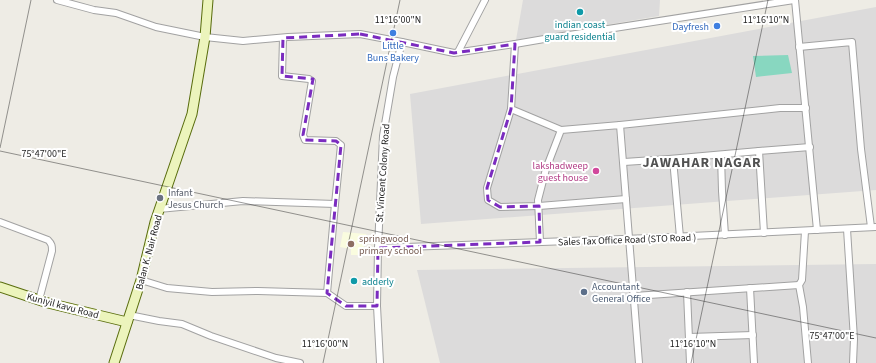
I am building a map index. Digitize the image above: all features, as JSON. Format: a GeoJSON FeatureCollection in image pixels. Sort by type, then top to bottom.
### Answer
{"type":"FeatureCollection","features":[{"type":"Feature","properties":{"kind":"main road","name":"Balan K. Nair Road"},"geometry":{"type":"LineString","coordinates":[[114,363],[141,280],[159,209],[192,114],[205,37],[208,0]]}},
{"type":"Feature","properties":{"kind":"main road","name":"Kuniyil kavu Road"},"geometry":{"type":"LineString","coordinates":[[0,287],[69,308],[128,318]]}},
{"type":"Feature","properties":{"kind":"street"},"geometry":{"type":"LineString","coordinates":[[57,0],[94,10],[116,13],[156,27],[205,37],[243,41],[360,34],[454,53],[795,0],[817,230]]}},
{"type":"Feature","properties":{"kind":"street"},"geometry":{"type":"LineString","coordinates":[[458,52],[485,0]]}},
{"type":"Feature","properties":{"kind":"street"},"geometry":{"type":"LineString","coordinates":[[283,38],[282,76],[309,79],[312,81],[303,135],[305,140],[336,141],[342,145],[334,204],[327,293]]}},
{"type":"Feature","properties":{"kind":"street","name":"St. Vincent Colony Road"},"geometry":{"type":"LineString","coordinates":[[380,363],[378,248],[382,136],[393,77],[402,42]]}},
{"type":"Feature","properties":{"kind":"street"},"geometry":{"type":"LineString","coordinates":[[799,46],[852,42],[860,142],[873,227]]}},
{"type":"Feature","properties":{"kind":"street"},"geometry":{"type":"LineString","coordinates":[[515,44],[511,109],[487,188],[488,200],[500,207],[539,206],[626,199]]}},
{"type":"Feature","properties":{"kind":"street"},"geometry":{"type":"LineString","coordinates":[[511,109],[561,130],[780,108],[806,108]]}},
{"type":"Feature","properties":{"kind":"street"},"geometry":{"type":"LineString","coordinates":[[620,125],[639,363]]}},
{"type":"Feature","properties":{"kind":"street"},"geometry":{"type":"LineString","coordinates":[[540,242],[538,200],[546,168],[561,130]]}},
{"type":"Feature","properties":{"kind":"street"},"geometry":{"type":"LineString","coordinates":[[624,162],[810,147]]}},
{"type":"Feature","properties":{"kind":"street"},"geometry":{"type":"LineString","coordinates":[[760,151],[764,233]]}},
{"type":"Feature","properties":{"kind":"street"},"geometry":{"type":"LineString","coordinates":[[721,155],[725,235]]}},
{"type":"Feature","properties":{"kind":"street"},"geometry":{"type":"LineString","coordinates":[[673,158],[680,237]]}},
{"type":"Feature","properties":{"kind":"street"},"geometry":{"type":"LineString","coordinates":[[159,209],[243,201],[334,204]]}},
{"type":"Feature","properties":{"kind":"street"},"geometry":{"type":"LineString","coordinates":[[0,222],[48,240],[51,243],[52,251],[39,300]]}},
{"type":"Feature","properties":{"kind":"street","name":"Sales Tax Office Road (STO Road )"},"geometry":{"type":"LineString","coordinates":[[378,248],[680,237],[873,227]]}},
{"type":"Feature","properties":{"kind":"street"},"geometry":{"type":"LineString","coordinates":[[847,228],[854,339],[853,363]]}},
{"type":"Feature","properties":{"kind":"street"},"geometry":{"type":"LineString","coordinates":[[805,231],[802,280],[799,285],[803,306],[808,363]]}},
{"type":"Feature","properties":{"kind":"street"},"geometry":{"type":"LineString","coordinates":[[141,280],[167,288],[212,292],[327,293],[346,306],[378,306]]}},
{"type":"Feature","properties":{"kind":"street"},"geometry":{"type":"LineString","coordinates":[[634,296],[799,285]]}},
{"type":"Feature","properties":{"kind":"street"},"geometry":{"type":"LineString","coordinates":[[750,288],[754,363]]}},
{"type":"Feature","properties":{"kind":"street"},"geometry":{"type":"LineString","coordinates":[[687,292],[690,363]]}},
{"type":"Feature","properties":{"kind":"street"},"geometry":{"type":"LineString","coordinates":[[128,318],[182,324],[211,336],[276,358],[300,363]]}},
{"type":"Feature","properties":{"kind":"street"},"geometry":{"type":"LineString","coordinates":[[689,337],[753,335]]}},
{"type":"Feature","properties":{"kind":"highlighted area"},"geometry":{"type":"Polygon","coordinates":[[[360,34],[454,53],[515,44],[511,109],[487,188],[488,200],[500,207],[539,206],[540,242],[378,248],[377,306],[346,306],[327,293],[341,145],[336,141],[305,140],[303,135],[313,79],[282,76],[283,38],[360,34]]]}},
{"type":"Feature","properties":{"kind":"shaded area"},"geometry":{"type":"Polygon","coordinates":[[[523,0],[660,0],[659,16],[516,40],[523,0]]]}},
{"type":"Feature","properties":{"kind":"shaded area"},"geometry":{"type":"Polygon","coordinates":[[[876,7],[876,190],[421,224],[410,94],[876,7]]]}},
{"type":"Feature","properties":{"kind":"shaded area","name":"springwood primary school"},"geometry":{"type":"Polygon","coordinates":[[[343,232],[366,234],[367,236],[361,237],[361,243],[364,246],[362,255],[351,255],[351,249],[340,247],[343,232]]]}},
{"type":"Feature","properties":{"kind":"shaded area"},"geometry":{"type":"Polygon","coordinates":[[[876,264],[876,363],[440,363],[417,270],[876,264]]]}},
{"type":"Feature","properties":{"kind":"green space"},"geometry":{"type":"Polygon","coordinates":[[[788,55],[792,73],[756,77],[753,56],[788,55]]]}},
{"type":"Feature","properties":{"kind":"place","name":"indian coast guard residential"},"geometry":{"type":"Point","coordinates":[580,12]}},
{"type":"Feature","properties":{"kind":"place","name":"Dayfresh"},"geometry":{"type":"Point","coordinates":[717,26]}},
{"type":"Feature","properties":{"kind":"place","name":"Little Buns Bakery"},"geometry":{"type":"Point","coordinates":[393,33]}},
{"type":"Feature","properties":{"kind":"place","name":"lakshadweep guest house"},"geometry":{"type":"Point","coordinates":[596,171]}},
{"type":"Feature","properties":{"kind":"place","name":"Infant Jesus Church"},"geometry":{"type":"Point","coordinates":[160,198]}},
{"type":"Feature","properties":{"kind":"place","name":"springwood primary school"},"geometry":{"type":"Point","coordinates":[351,244]}},
{"type":"Feature","properties":{"kind":"place","name":"adderly"},"geometry":{"type":"Point","coordinates":[354,281]}},
{"type":"Feature","properties":{"kind":"place","name":"Accountant General Office"},"geometry":{"type":"Point","coordinates":[584,292]}},
{"type":"Feature","properties":{"kind":"district","name":"JAWAHAR NAGAR"},"geometry":{"type":"Point","coordinates":[702,162]}}]}
